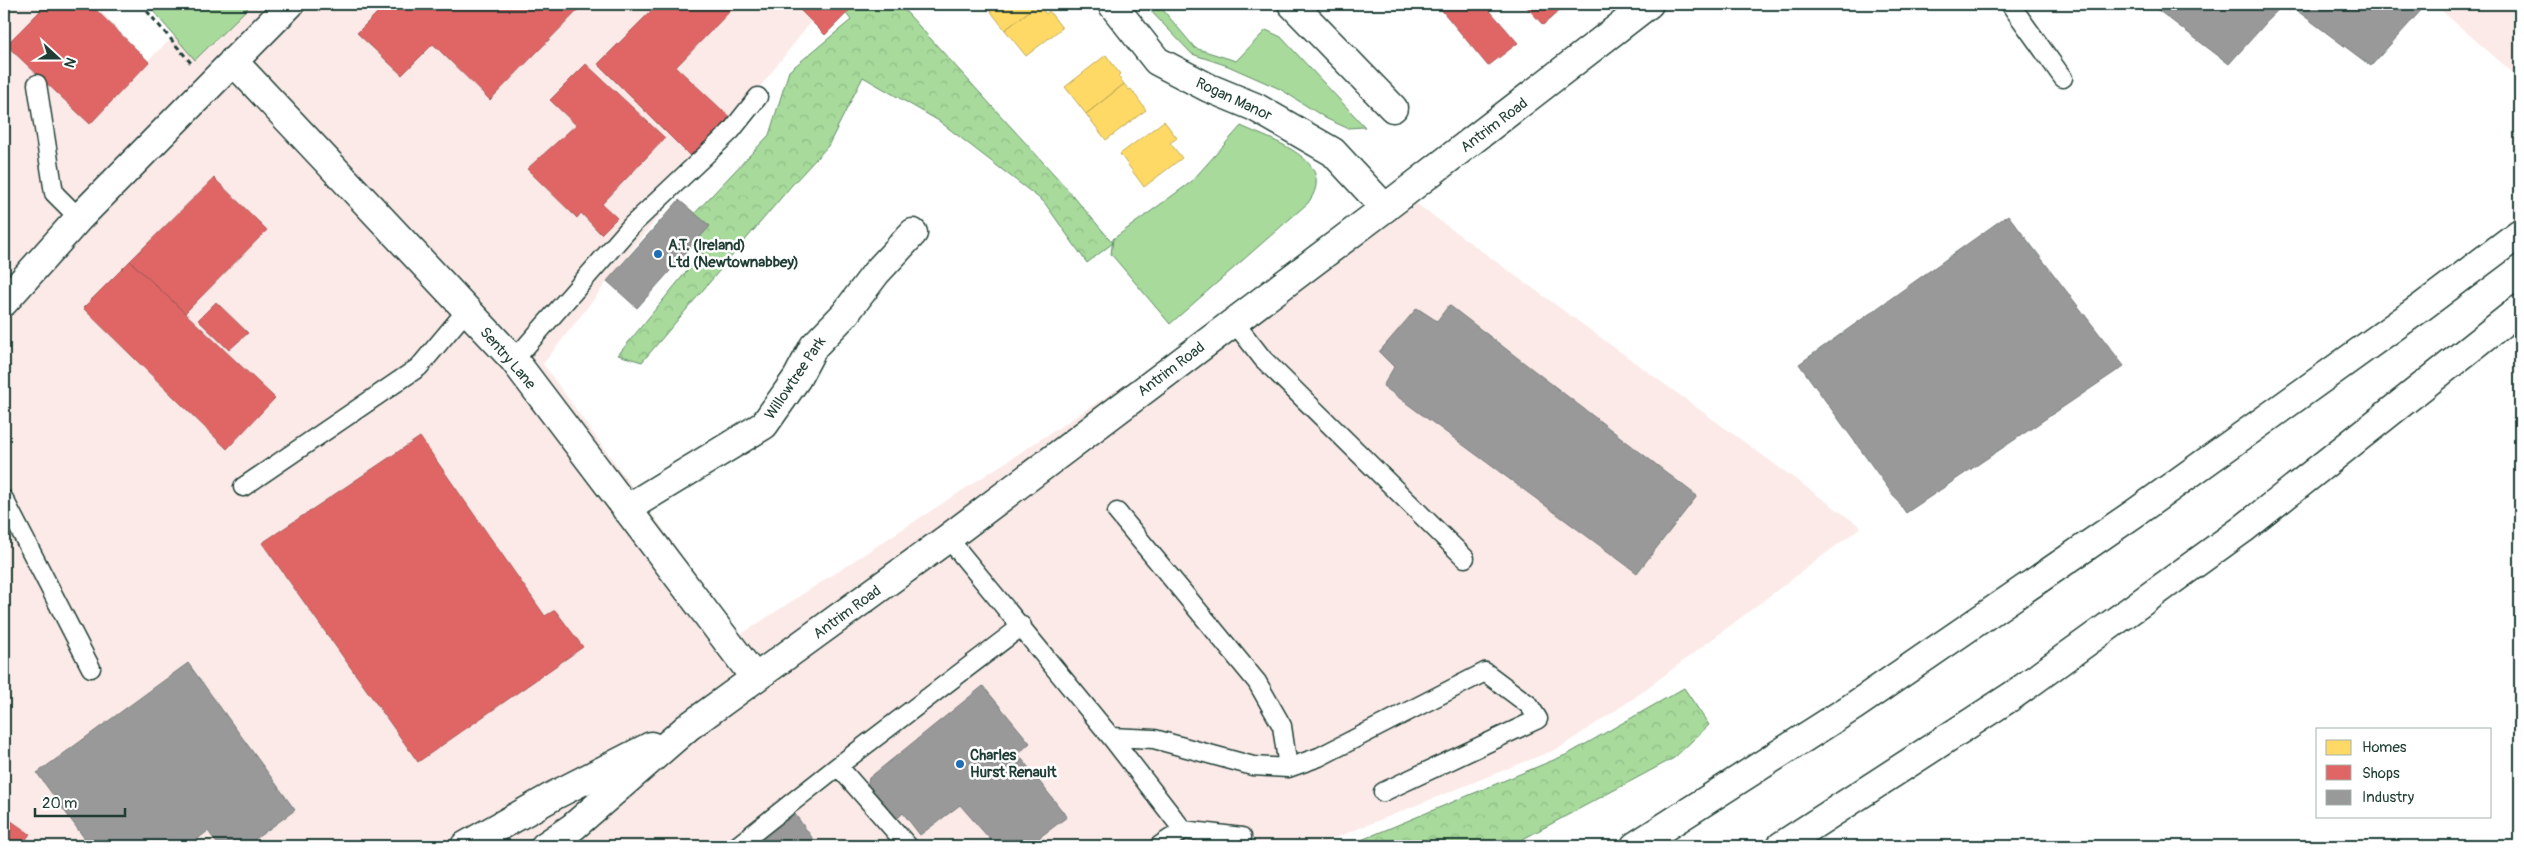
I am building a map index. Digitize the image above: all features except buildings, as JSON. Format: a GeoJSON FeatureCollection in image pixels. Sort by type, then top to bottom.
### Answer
{"type":"FeatureCollection","features":[{"type":"Feature","properties":{"kind":"main road"},"geometry":{"type":"LineString","coordinates":[[4,302],[79,218],[290,4]]}},
{"type":"Feature","properties":{"kind":"main road","name":"Rogan Manor"},"geometry":{"type":"LineString","coordinates":[[1112,4],[1157,62],[1209,88],[1255,107],[1333,152],[1385,208]]}},
{"type":"Feature","properties":{"kind":"main road"},"geometry":{"type":"LineString","coordinates":[[1292,4],[1393,108]]}},
{"type":"Feature","properties":{"kind":"main road","name":"Antrim Road"},"geometry":{"type":"LineString","coordinates":[[545,846],[573,827],[688,727],[948,538],[1385,208],[1649,4]]}},
{"type":"Feature","properties":{"kind":"main road","name":"Sentry Lane"},"geometry":{"type":"LineString","coordinates":[[233,61],[514,360],[755,678]]}},
{"type":"Feature","properties":{"kind":"main road"},"geometry":{"type":"LineString","coordinates":[[1635,846],[1854,706],[2135,513],[2423,306],[2520,232]]}},
{"type":"Feature","properties":{"kind":"main road","name":"Willowtree Park"},"geometry":{"type":"LineString","coordinates":[[626,509],[764,425],[797,378],[814,346],[845,314],[876,273],[913,233]]}},
{"type":"Feature","properties":{"kind":"main road"},"geometry":{"type":"LineString","coordinates":[[1782,846],[2012,696],[2243,529],[2520,309]]}},
{"type":"Feature","properties":{"kind":"main road","name":"Antrim Road"},"geometry":{"type":"LineString","coordinates":[[465,846],[555,795],[688,727]]}},
{"type":"Feature","properties":{"kind":"lane"},"geometry":{"type":"LineString","coordinates":[[2010,4],[2063,78]]}},
{"type":"Feature","properties":{"kind":"lane"},"geometry":{"type":"LineString","coordinates":[[37,84],[54,193],[79,218]]}},
{"type":"Feature","properties":{"kind":"lane"},"geometry":{"type":"LineString","coordinates":[[514,360],[633,224],[731,130],[758,97]]}},
{"type":"Feature","properties":{"kind":"lane"},"geometry":{"type":"LineString","coordinates":[[243,487],[419,367],[466,311]]}},
{"type":"Feature","properties":{"kind":"lane"},"geometry":{"type":"LineString","coordinates":[[1234,322],[1263,359],[1465,558]]}},
{"type":"Feature","properties":{"kind":"lane"},"geometry":{"type":"LineString","coordinates":[[4,499],[91,668]]}},
{"type":"Feature","properties":{"kind":"lane"},"geometry":{"type":"LineString","coordinates":[[1117,512],[1257,682],[1282,726],[1288,768]]}},
{"type":"Feature","properties":{"kind":"lane"},"geometry":{"type":"LineString","coordinates":[[948,538],[1022,626],[1183,830]]}},
{"type":"Feature","properties":{"kind":"lane"},"geometry":{"type":"LineString","coordinates":[[737,846],[838,766],[1022,626]]}},
{"type":"Feature","properties":{"kind":"lane"},"geometry":{"type":"LineString","coordinates":[[1111,737],[1154,739],[1253,766],[1288,768],[1319,756],[1485,672],[1530,704],[1538,719],[1383,792]]}},
{"type":"Feature","properties":{"kind":"lane"},"geometry":{"type":"LineString","coordinates":[[838,766],[908,846]]}},
{"type":"Feature","properties":{"kind":"lane"},"geometry":{"type":"LineString","coordinates":[[1159,846],[1183,830],[1242,837]]}},
{"type":"Feature","properties":{"kind":"path"},"geometry":{"type":"LineString","coordinates":[[141,4],[210,85]]}},
{"type":"Feature","properties":{"kind":"shaded area"},"geometry":{"type":"Polygon","coordinates":[[[4,4],[93,4],[148,60],[210,4],[825,4],[543,364],[740,635],[1410,199],[1861,527],[1634,698],[1559,748],[1315,846],[4,846],[4,4]]]}},
{"type":"Feature","properties":{"kind":"shaded area"},"geometry":{"type":"Polygon","coordinates":[[[2434,4],[2520,4],[2520,79],[2434,4]]]}},
{"type":"Feature","properties":{"kind":"green space"},"geometry":{"type":"Polygon","coordinates":[[[147,4],[244,4],[248,8],[195,60],[147,4]]]}},
{"type":"Feature","properties":{"kind":"green space"},"geometry":{"type":"Polygon","coordinates":[[[839,4],[899,4],[1062,183],[1113,243],[1087,263],[1044,202],[939,121],[863,77],[828,146],[792,185],[642,362],[618,355],[704,250],[695,213],[769,135],[789,71],[851,20],[839,4]]]}},
{"type":"Feature","properties":{"kind":"green space"},"geometry":{"type":"Polygon","coordinates":[[[1144,4],[1158,4],[1195,48],[1236,61],[1266,30],[1281,37],[1365,127],[1347,128],[1327,119],[1280,89],[1228,66],[1192,54],[1144,4]]]}},
{"type":"Feature","properties":{"kind":"green space"},"geometry":{"type":"Polygon","coordinates":[[[1241,126],[1284,145],[1309,163],[1315,175],[1316,188],[1308,203],[1170,324],[1111,254],[1113,239],[1191,182],[1241,126]]]}},
{"type":"Feature","properties":{"kind":"green space"},"geometry":{"type":"Polygon","coordinates":[[[1684,688],[1709,725],[1674,758],[1510,846],[1347,846],[1568,754],[1684,688]]]}},
{"type":"Feature","properties":{"kind":"place","name":"A.T. (Ireland) Ltd (Newtownabbey)"},"geometry":{"type":"Point","coordinates":[658,254]}},
{"type":"Feature","properties":{"kind":"place","name":"Charles Hurst Renault"},"geometry":{"type":"Point","coordinates":[960,764]}}]}
